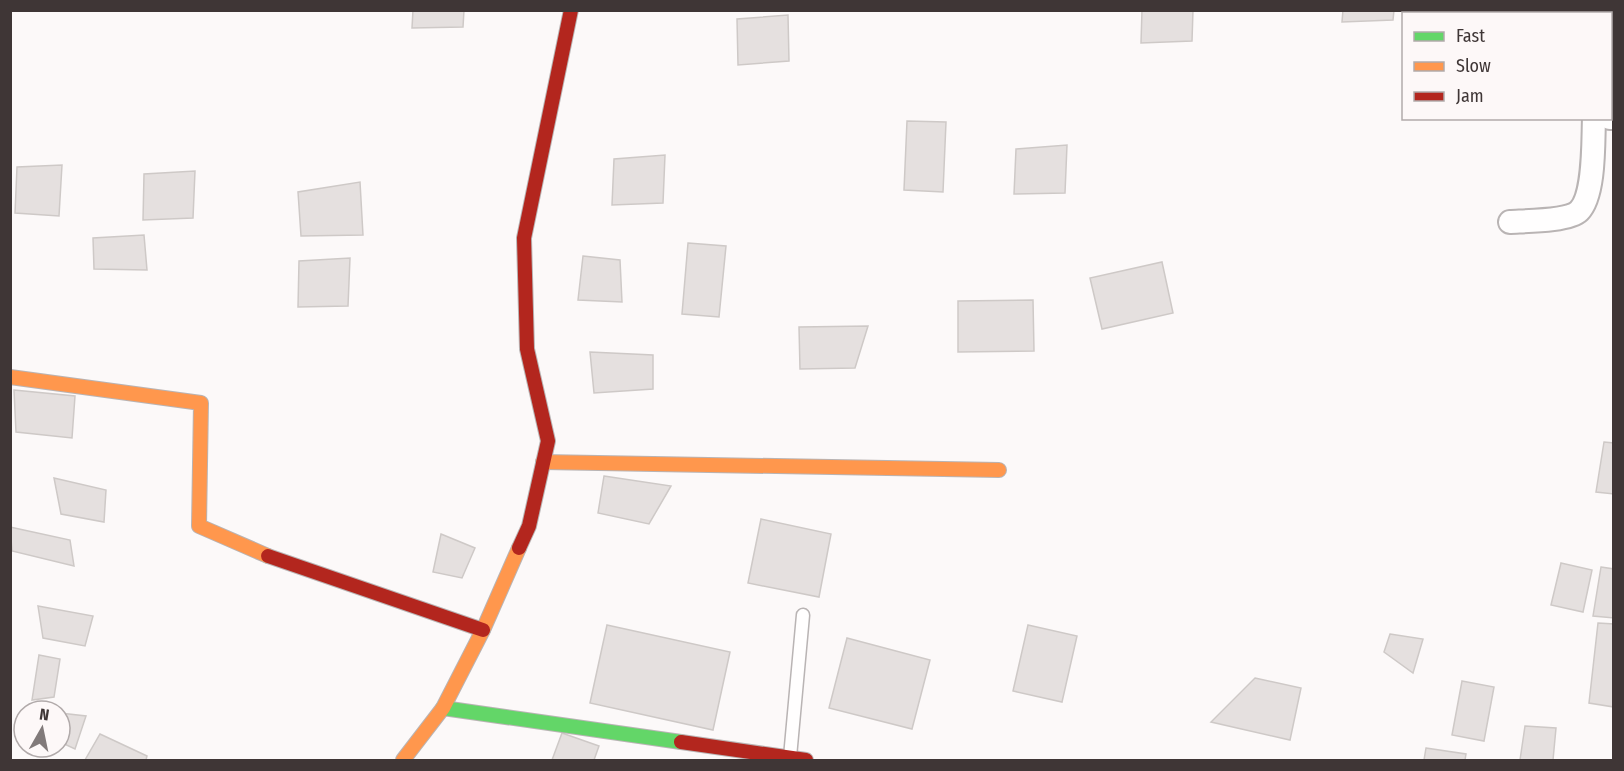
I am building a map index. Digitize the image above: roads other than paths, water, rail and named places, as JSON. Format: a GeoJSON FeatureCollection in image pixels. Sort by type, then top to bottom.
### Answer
{"type":"FeatureCollection","features":[{"type":"Feature","properties":{"kind":"street"},"geometry":{"type":"LineString","coordinates":[[403,760],[443,708],[483,630],[530,526],[548,441],[527,349],[524,238],[570,10]]}},
{"type":"Feature","properties":{"kind":"street"},"geometry":{"type":"LineString","coordinates":[[1510,222],[1566,217],[1579,212],[1589,194],[1594,120]]}},
{"type":"Feature","properties":{"kind":"street"},"geometry":{"type":"LineString","coordinates":[[10,376],[201,403],[199,526],[270,557],[483,630]]}},
{"type":"Feature","properties":{"kind":"street"},"geometry":{"type":"LineString","coordinates":[[543,462],[999,470]]}},
{"type":"Feature","properties":{"kind":"street"},"geometry":{"type":"LineString","coordinates":[[443,708],[806,760]]}},
{"type":"Feature","properties":{"kind":"lane"},"geometry":{"type":"LineString","coordinates":[[790,758],[803,615]]}}]}
